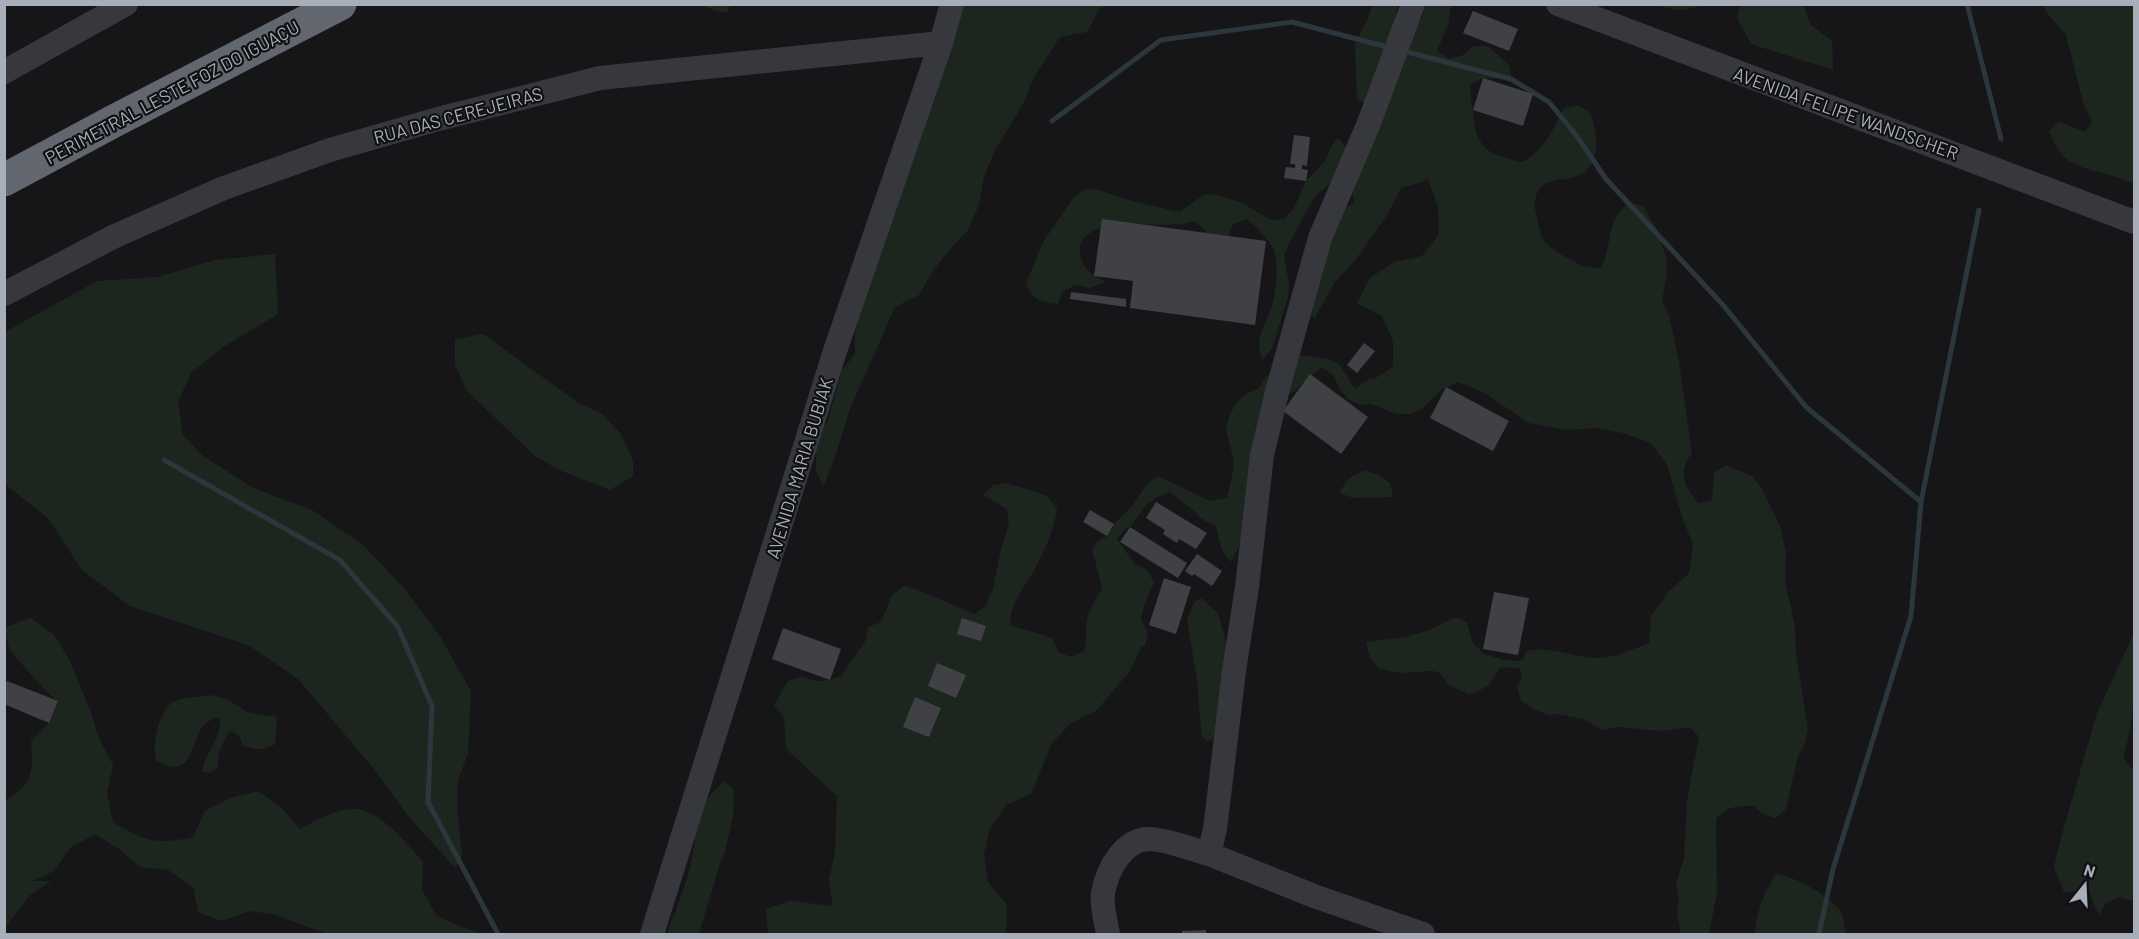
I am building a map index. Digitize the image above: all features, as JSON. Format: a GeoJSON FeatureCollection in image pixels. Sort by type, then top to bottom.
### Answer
{"type":"FeatureCollection","features":[{"type":"Feature","properties":{"kind":"highway","name":"PERIMETRAL LESTE FOZ DO IGUAÇU"},"geometry":{"type":"LineString","coordinates":[[4,180],[340,4]]}},
{"type":"Feature","properties":{"kind":"street"},"geometry":{"type":"LineString","coordinates":[[4,72],[126,4]]}},
{"type":"Feature","properties":{"kind":"street","name":"AVENIDA MARIA BUBIAK"},"geometry":{"type":"LineString","coordinates":[[652,934],[835,351],[941,43],[952,4]]}},
{"type":"Feature","properties":{"kind":"street"},"geometry":{"type":"LineString","coordinates":[[1209,854],[1215,829],[1234,671],[1249,576],[1262,455],[1275,400],[1320,238],[1369,123],[1413,4]]}},
{"type":"Feature","properties":{"kind":"street","name":"AVENIDA FELIPE WANDSCHER"},"geometry":{"type":"LineString","coordinates":[[1558,4],[2134,222]]}},
{"type":"Feature","properties":{"kind":"street","name":"RUA DAS CEREJEIRAS"},"geometry":{"type":"LineString","coordinates":[[4,294],[115,236],[224,188],[330,150],[438,118],[600,78],[941,43]]}},
{"type":"Feature","properties":{"kind":"street"},"geometry":{"type":"LineString","coordinates":[[1108,934],[1102,895],[1114,863],[1127,846],[1139,840],[1152,839],[1209,854],[1314,896],[1424,934]]}},
{"type":"Feature","properties":{"kind":"shaded area"},"geometry":{"type":"Polygon","coordinates":[[[700,5],[730,5],[727,13],[700,5]]]}},
{"type":"Feature","properties":{"kind":"shaded area"},"geometry":{"type":"Polygon","coordinates":[[[956,5],[1108,5],[1100,8],[1087,32],[1060,37],[1033,79],[1023,104],[994,152],[984,177],[979,205],[968,230],[933,271],[919,295],[895,307],[850,409],[823,487],[816,471],[816,442],[828,420],[842,370],[855,354],[855,335],[865,279],[956,5]]]}},
{"type":"Feature","properties":{"kind":"shaded area"},"geometry":{"type":"Polygon","coordinates":[[[1372,5],[1398,5],[1368,105],[1357,99],[1355,44],[1372,5]]]}},
{"type":"Feature","properties":{"kind":"shaded area"},"geometry":{"type":"Polygon","coordinates":[[[1426,5],[1451,5],[1448,25],[1437,51],[1449,59],[1463,55],[1473,46],[1488,46],[1510,66],[1511,79],[1483,78],[1471,84],[1470,91],[1477,134],[1481,142],[1492,153],[1522,162],[1543,145],[1564,108],[1578,105],[1591,114],[1596,135],[1595,155],[1592,163],[1578,176],[1545,184],[1537,194],[1535,211],[1543,238],[1550,247],[1572,261],[1587,267],[1601,268],[1613,225],[1621,210],[1629,203],[1643,206],[1657,230],[1666,256],[1667,272],[1662,301],[1669,315],[1679,361],[1692,453],[1685,467],[1686,485],[1699,503],[1712,500],[1714,473],[1726,465],[1752,476],[1761,487],[1780,526],[1786,552],[1785,581],[1795,626],[1796,654],[1808,729],[1805,743],[1798,756],[1786,809],[1776,818],[1763,814],[1754,806],[1740,806],[1727,809],[1716,819],[1717,893],[1709,934],[1681,934],[1677,912],[1679,899],[1676,884],[1684,858],[1687,800],[1699,737],[1690,727],[1662,731],[1617,727],[1602,730],[1584,719],[1557,714],[1549,715],[1521,701],[1517,688],[1522,676],[1520,669],[1505,667],[1499,669],[1488,686],[1469,695],[1448,684],[1440,673],[1433,671],[1400,673],[1379,668],[1370,658],[1366,642],[1405,637],[1429,630],[1454,618],[1467,623],[1473,643],[1484,654],[1504,660],[1518,661],[1524,659],[1525,652],[1540,649],[1602,658],[1649,643],[1651,616],[1667,593],[1689,573],[1693,544],[1683,520],[1667,465],[1651,443],[1623,433],[1596,428],[1566,430],[1529,423],[1483,392],[1458,382],[1442,389],[1422,409],[1410,414],[1396,414],[1371,404],[1361,405],[1348,399],[1339,388],[1334,376],[1322,367],[1288,395],[1288,361],[1300,355],[1328,359],[1340,365],[1355,389],[1372,377],[1371,381],[1393,367],[1393,341],[1382,316],[1357,303],[1370,278],[1394,262],[1422,256],[1439,234],[1438,207],[1428,180],[1401,188],[1387,215],[1354,262],[1335,282],[1314,319],[1304,301],[1345,204],[1348,207],[1354,202],[1352,190],[1412,29],[1422,19],[1426,5]]]}},
{"type":"Feature","properties":{"kind":"shaded area"},"geometry":{"type":"Polygon","coordinates":[[[1651,5],[1708,5],[1681,10],[1651,5]]]}},
{"type":"Feature","properties":{"kind":"shaded area"},"geometry":{"type":"Polygon","coordinates":[[[1740,5],[1804,5],[1810,24],[1832,41],[1833,70],[1751,44],[1737,19],[1740,5]]]}},
{"type":"Feature","properties":{"kind":"shaded area"},"geometry":{"type":"Polygon","coordinates":[[[2044,5],[2134,5],[2134,183],[2076,165],[2058,150],[2049,132],[2058,121],[2085,132],[2092,121],[2083,102],[2066,35],[2047,13],[2044,5]]]}},
{"type":"Feature","properties":{"kind":"shaded area"},"geometry":{"type":"Polygon","coordinates":[[[1338,138],[1347,148],[1338,177],[1315,196],[1284,256],[1289,283],[1288,297],[1272,349],[1263,359],[1259,341],[1271,310],[1276,284],[1276,258],[1269,242],[1247,219],[1233,224],[1223,250],[1207,244],[1205,230],[1194,221],[1170,225],[1138,224],[1104,227],[1091,232],[1082,240],[1080,253],[1089,271],[1106,282],[1090,288],[1075,285],[1062,292],[1058,304],[1034,297],[1026,283],[1043,242],[1074,197],[1085,189],[1098,190],[1180,212],[1203,195],[1215,194],[1240,202],[1271,220],[1284,219],[1294,208],[1306,181],[1326,160],[1330,148],[1338,138]]]}},
{"type":"Feature","properties":{"kind":"shaded area"},"geometry":{"type":"Polygon","coordinates":[[[275,254],[278,314],[223,347],[191,373],[178,402],[183,435],[202,455],[253,488],[312,510],[362,544],[404,588],[441,638],[471,691],[468,753],[458,781],[457,805],[462,857],[455,868],[409,817],[374,769],[298,679],[248,645],[130,606],[81,569],[49,519],[5,484],[5,332],[97,281],[158,277],[215,260],[275,254]]]}},
{"type":"Feature","properties":{"kind":"shaded area"},"geometry":{"type":"Polygon","coordinates":[[[483,334],[577,402],[602,414],[621,434],[633,461],[633,476],[610,490],[559,470],[535,456],[467,391],[455,365],[455,339],[483,334]]]}},
{"type":"Feature","properties":{"kind":"shaded area"},"geometry":{"type":"Polygon","coordinates":[[[1277,368],[1245,534],[1231,562],[1222,549],[1215,525],[1203,519],[1170,492],[1146,505],[1130,527],[1125,529],[1117,539],[1134,563],[1146,569],[1154,582],[1141,619],[1148,633],[1145,646],[1142,646],[1130,671],[1096,711],[1071,723],[1052,743],[1031,794],[1006,805],[990,828],[984,855],[988,882],[1007,905],[1006,932],[1004,934],[768,934],[766,909],[790,901],[833,906],[829,880],[835,853],[837,796],[786,749],[784,717],[774,705],[788,681],[802,676],[816,681],[841,676],[866,640],[868,627],[881,622],[892,595],[904,586],[974,614],[985,607],[993,589],[1009,523],[1007,509],[983,495],[993,485],[1007,483],[1047,496],[1057,508],[1048,542],[1014,603],[1010,625],[1053,639],[1058,652],[1071,657],[1084,651],[1088,616],[1102,588],[1092,549],[1096,543],[1107,536],[1147,484],[1158,476],[1210,501],[1227,498],[1233,471],[1233,457],[1226,430],[1229,417],[1235,405],[1244,395],[1258,389],[1266,376],[1277,368]]]}},
{"type":"Feature","properties":{"kind":"shaded area"},"geometry":{"type":"Polygon","coordinates":[[[1365,470],[1390,483],[1393,497],[1353,498],[1340,493],[1350,479],[1365,470]]]}},
{"type":"Feature","properties":{"kind":"shaded area"},"geometry":{"type":"Polygon","coordinates":[[[1201,598],[1218,613],[1226,642],[1217,733],[1213,739],[1207,741],[1202,737],[1197,680],[1187,620],[1194,602],[1201,598]]]}},
{"type":"Feature","properties":{"kind":"shaded area"},"geometry":{"type":"Polygon","coordinates":[[[31,618],[54,635],[69,659],[98,736],[113,765],[107,793],[113,822],[134,834],[151,840],[169,841],[193,837],[205,811],[230,798],[258,791],[282,808],[300,829],[327,815],[343,810],[357,809],[367,812],[393,830],[423,861],[422,890],[436,915],[461,927],[484,934],[327,934],[276,915],[250,911],[222,921],[198,912],[193,887],[168,870],[140,867],[119,849],[95,834],[70,848],[54,871],[32,881],[51,881],[29,896],[5,928],[5,801],[21,789],[30,776],[31,741],[49,723],[58,702],[18,660],[11,651],[7,639],[5,627],[31,618]]]}},
{"type":"Feature","properties":{"kind":"shaded area"},"geometry":{"type":"Polygon","coordinates":[[[2134,633],[2132,711],[2123,757],[2131,769],[2134,767],[2133,901],[2119,897],[2106,903],[2099,915],[2088,890],[2064,892],[2054,867],[2097,713],[2134,633]]]}},
{"type":"Feature","properties":{"kind":"shaded area"},"geometry":{"type":"Polygon","coordinates":[[[211,695],[227,699],[247,712],[277,717],[275,744],[263,749],[250,748],[242,745],[239,735],[229,731],[219,753],[218,766],[209,773],[202,771],[219,731],[220,719],[214,718],[202,727],[188,759],[183,764],[176,767],[168,766],[156,760],[155,745],[158,726],[161,717],[171,704],[185,698],[211,695]]]}},
{"type":"Feature","properties":{"kind":"shaded area"},"geometry":{"type":"Polygon","coordinates":[[[724,781],[734,790],[733,817],[723,860],[722,857],[699,934],[667,934],[690,868],[702,809],[707,799],[724,781]]]}},
{"type":"Feature","properties":{"kind":"shaded area"},"geometry":{"type":"Polygon","coordinates":[[[1776,874],[1800,882],[1832,902],[1842,914],[1845,934],[1755,934],[1761,903],[1776,874]]]}},
{"type":"Feature","properties":{"kind":"building"},"geometry":{"type":"Polygon","coordinates":[[[1473,11],[1518,29],[1509,51],[1463,33],[1473,11]]]}},
{"type":"Feature","properties":{"kind":"building"},"geometry":{"type":"Polygon","coordinates":[[[1483,78],[1533,94],[1523,126],[1473,110],[1483,78]]]}},
{"type":"Feature","properties":{"kind":"building"},"geometry":{"type":"Polygon","coordinates":[[[1294,135],[1310,137],[1307,166],[1302,165],[1302,169],[1308,170],[1306,181],[1284,178],[1286,167],[1295,168],[1295,164],[1290,164],[1294,135]]]}},
{"type":"Feature","properties":{"kind":"building"},"geometry":{"type":"Polygon","coordinates":[[[1102,219],[1266,241],[1255,325],[1130,308],[1133,281],[1094,276],[1102,219]]]}},
{"type":"Feature","properties":{"kind":"building"},"geometry":{"type":"Polygon","coordinates":[[[1071,292],[1126,299],[1126,307],[1070,299],[1071,292]]]}},
{"type":"Feature","properties":{"kind":"building"},"geometry":{"type":"Polygon","coordinates":[[[1364,343],[1375,351],[1357,373],[1347,365],[1364,343]]]}},
{"type":"Feature","properties":{"kind":"building"},"geometry":{"type":"Polygon","coordinates":[[[1310,374],[1368,417],[1341,454],[1283,411],[1310,374]]]}},
{"type":"Feature","properties":{"kind":"building"},"geometry":{"type":"Polygon","coordinates":[[[1446,387],[1509,421],[1493,451],[1430,418],[1446,387]]]}},
{"type":"Feature","properties":{"kind":"building"},"geometry":{"type":"Polygon","coordinates":[[[1156,502],[1207,533],[1196,549],[1179,539],[1177,543],[1163,534],[1165,530],[1146,518],[1156,502]]]}},
{"type":"Feature","properties":{"kind":"building"},"geometry":{"type":"Polygon","coordinates":[[[1090,510],[1114,524],[1107,536],[1083,522],[1090,510]]]}},
{"type":"Feature","properties":{"kind":"building"},"geometry":{"type":"Polygon","coordinates":[[[1130,527],[1187,563],[1178,578],[1120,542],[1130,527]]]}},
{"type":"Feature","properties":{"kind":"building"},"geometry":{"type":"Polygon","coordinates":[[[1197,554],[1222,571],[1212,586],[1185,571],[1197,554]]]}},
{"type":"Feature","properties":{"kind":"building"},"geometry":{"type":"Polygon","coordinates":[[[1164,578],[1191,587],[1176,634],[1149,625],[1164,578]]]}},
{"type":"Feature","properties":{"kind":"building"},"geometry":{"type":"Polygon","coordinates":[[[1494,592],[1529,598],[1518,655],[1483,649],[1494,592]]]}},
{"type":"Feature","properties":{"kind":"building"},"geometry":{"type":"Polygon","coordinates":[[[962,618],[986,626],[981,641],[957,634],[962,618]]]}},
{"type":"Feature","properties":{"kind":"building"},"geometry":{"type":"Polygon","coordinates":[[[783,628],[841,649],[830,680],[772,659],[783,628]]]}},
{"type":"Feature","properties":{"kind":"building"},"geometry":{"type":"Polygon","coordinates":[[[937,663],[966,675],[956,698],[928,686],[937,663]]]}},
{"type":"Feature","properties":{"kind":"building"},"geometry":{"type":"Polygon","coordinates":[[[7,681],[58,701],[49,723],[4,704],[4,687],[7,681]]]}},
{"type":"Feature","properties":{"kind":"building"},"geometry":{"type":"Polygon","coordinates":[[[915,697],[941,708],[929,737],[903,727],[915,697]]]}},
{"type":"Feature","properties":{"kind":"building"},"geometry":{"type":"Polygon","coordinates":[[[1206,930],[1207,934],[1182,934],[1182,931],[1206,930]]]}},
{"type":"Feature","properties":{"kind":"waterway"},"geometry":{"type":"LineString","coordinates":[[1967,4],[2001,139]]}},
{"type":"Feature","properties":{"kind":"waterway"},"geometry":{"type":"LineString","coordinates":[[1052,121],[1161,40],[1292,22],[1391,48]]}},
{"type":"Feature","properties":{"kind":"waterway"},"geometry":{"type":"LineString","coordinates":[[1403,51],[1511,79],[1549,102],[1576,135],[1606,179],[1723,305],[1806,407],[1921,502]]}},
{"type":"Feature","properties":{"kind":"waterway"},"geometry":{"type":"LineString","coordinates":[[1819,934],[1833,869],[1911,616],[1921,502],[1979,210]]}},
{"type":"Feature","properties":{"kind":"waterway"},"geometry":{"type":"LineString","coordinates":[[164,460],[340,560],[398,627],[432,706],[428,802],[498,934]]}}]}
